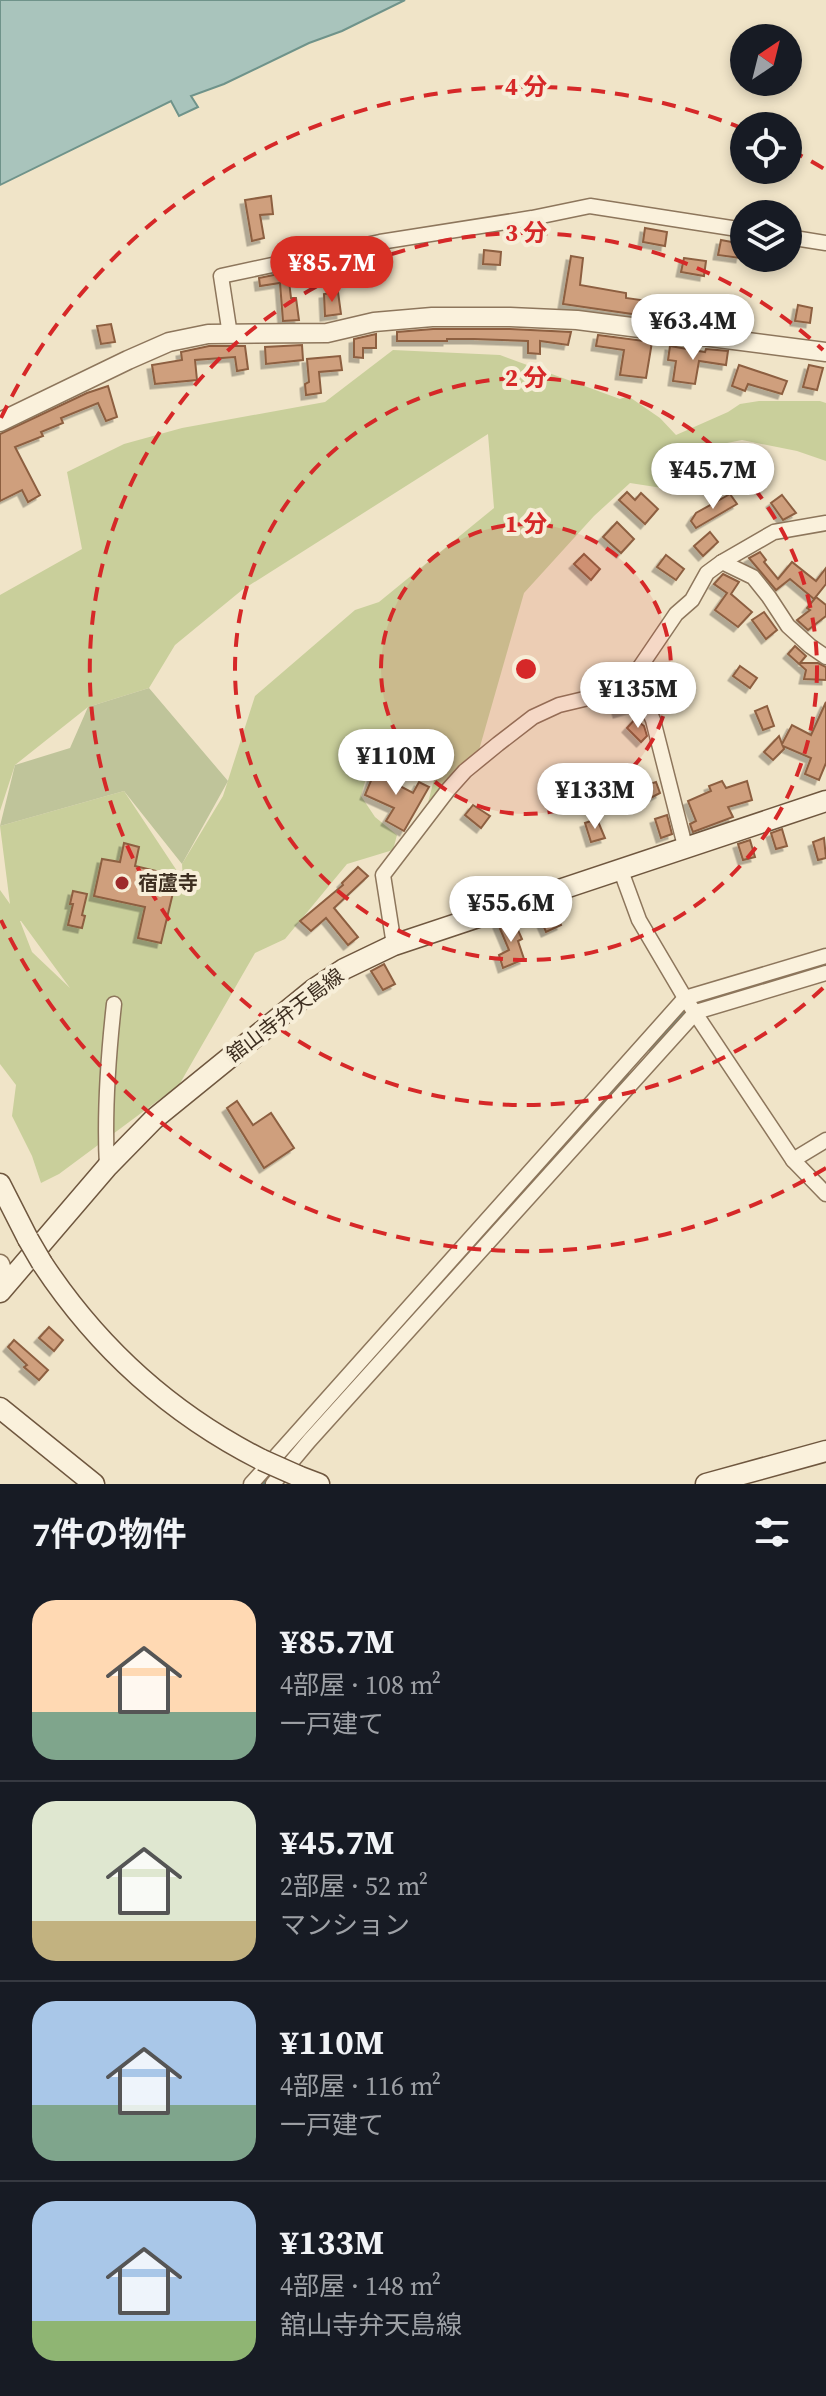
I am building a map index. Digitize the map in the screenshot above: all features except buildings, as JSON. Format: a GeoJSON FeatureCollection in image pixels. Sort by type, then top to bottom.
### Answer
{"type":"FeatureCollection","features":[{"type":"Feature","properties":{"kind":"main road","name":"舘山寺弁天島線"},"geometry":{"type":"LineString","coordinates":[[4,1288],[107,1167],[154,1119],[306,995],[344,969],[394,945],[826,801]]}},
{"type":"Feature","properties":{"kind":"main road"},"geometry":{"type":"LineString","coordinates":[[0,1184],[42,1263],[76,1312],[131,1370],[193,1420],[262,1460],[319,1484]]}},
{"type":"Feature","properties":{"kind":"main road"},"geometry":{"type":"LineString","coordinates":[[0,1408],[94,1484]]}},
{"type":"Feature","properties":{"kind":"main road"},"geometry":{"type":"LineString","coordinates":[[706,1484],[826,1451]]}},
{"type":"Feature","properties":{"kind":"street"},"geometry":{"type":"LineString","coordinates":[[230,335],[221,276],[295,259],[590,206],[730,228]]}},
{"type":"Feature","properties":{"kind":"street"},"geometry":{"type":"LineString","coordinates":[[802,239],[826,243]]}},
{"type":"Feature","properties":{"kind":"street"},"geometry":{"type":"LineString","coordinates":[[0,422],[169,342],[208,334],[327,333],[374,322],[432,317],[510,317],[577,320],[826,352]]}},
{"type":"Feature","properties":{"kind":"street"},"geometry":{"type":"LineString","coordinates":[[394,945],[383,875],[465,771],[533,717],[559,705],[601,695],[624,682],[640,667],[676,614],[692,600],[707,573],[722,562],[774,532],[826,523]]}},
{"type":"Feature","properties":{"kind":"street"},"geometry":{"type":"LineString","coordinates":[[722,562],[753,577],[788,626],[826,657]]}},
{"type":"Feature","properties":{"kind":"street"},"geometry":{"type":"LineString","coordinates":[[624,682],[646,704],[653,720],[686,850]]}},
{"type":"Feature","properties":{"kind":"street"},"geometry":{"type":"LineString","coordinates":[[621,871],[639,920],[685,998],[793,1160],[826,1194]]}},
{"type":"Feature","properties":{"kind":"street"},"geometry":{"type":"LineString","coordinates":[[251,1484],[685,998],[826,956]]}},
{"type":"Feature","properties":{"kind":"street"},"geometry":{"type":"LineString","coordinates":[[273,1484],[696,1012],[826,973]]}},
{"type":"Feature","properties":{"kind":"street"},"geometry":{"type":"LineString","coordinates":[[107,1167],[108,1051],[114,1004]]}},
{"type":"Feature","properties":{"kind":"street"},"geometry":{"type":"LineString","coordinates":[[793,1160],[826,1140]]}},
{"type":"Feature","properties":{"kind":"street"},"geometry":{"type":"LineString","coordinates":[[0,1264],[4,1288]]}},
{"type":"Feature","properties":{"kind":"green space"},"geometry":{"type":"Polygon","coordinates":[[[393,350],[500,355],[620,399],[628,396],[660,418],[676,435],[740,404],[820,401],[826,403],[826,461],[797,451],[742,440],[712,446],[695,462],[675,490],[630,483],[594,516],[524,593],[475,764],[423,822],[437,768],[369,734],[359,754],[369,768],[361,796],[375,817],[397,835],[393,850],[347,864],[285,939],[255,953],[179,1085],[59,1174],[41,1183],[32,1156],[12,1116],[16,1085],[0,1064],[0,890],[10,904],[0,826],[124,791],[183,880],[182,864],[223,796],[255,696],[355,610],[379,602],[494,508],[488,434],[242,590],[175,645],[149,688],[88,707],[15,765],[0,811],[0,595],[82,549],[67,472],[124,444],[182,428],[325,402],[393,350]],[[21,921],[32,952],[70,988],[21,921]]]}},
{"type":"Feature","properties":{"kind":"green space"},"geometry":{"type":"Polygon","coordinates":[[[149,688],[228,781],[182,864],[124,791],[0,826],[15,765],[70,748],[88,707],[149,688]]]}},
{"type":"Feature","properties":{"kind":"water"},"geometry":{"type":"Polygon","coordinates":[[[0,0],[405,0],[224,84],[191,96],[198,107],[179,116],[171,101],[0,185],[0,0]]]}},
{"type":"Feature","properties":{"kind":"waterway"},"geometry":{"type":"LineString","coordinates":[[697,1003],[826,964]]}},
{"type":"Feature","properties":{"kind":"waterway"},"geometry":{"type":"LineString","coordinates":[[649,1049],[685,1010]]}},
{"type":"Feature","properties":{"kind":"waterway"},"geometry":{"type":"LineString","coordinates":[[330,1408],[627,1074]]}},
{"type":"Feature","properties":{"kind":"waterway"},"geometry":{"type":"LineString","coordinates":[[263,1484],[274,1472]]}},
{"type":"Feature","properties":{"kind":"place","name":"宿蘆寺"},"geometry":{"type":"Point","coordinates":[122,883]}}]}
